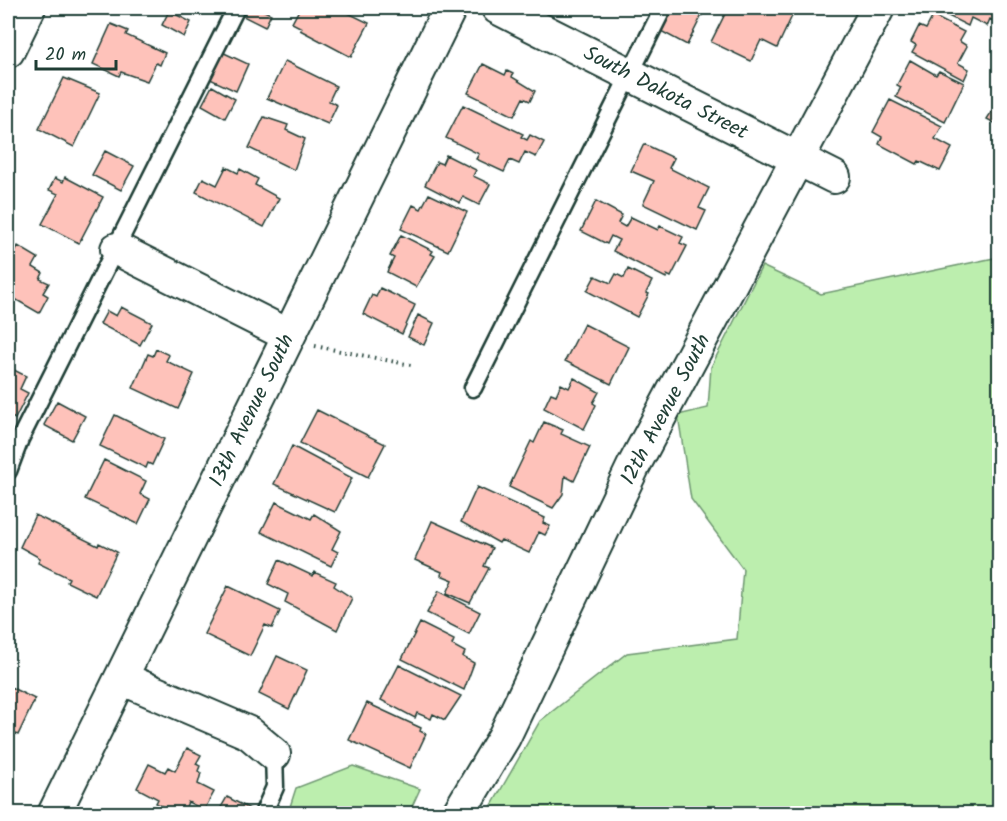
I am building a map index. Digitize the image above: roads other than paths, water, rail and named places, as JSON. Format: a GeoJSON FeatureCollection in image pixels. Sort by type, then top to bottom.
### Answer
{"type":"FeatureCollection","features":[{"type":"Feature","properties":{"kind":"street"},"geometry":{"type":"LineString","coordinates":[[8,51],[29,8]]}},
{"type":"Feature","properties":{"kind":"street","name":"13th Avenue South"},"geometry":{"type":"LineString","coordinates":[[54,813],[450,8]]}},
{"type":"Feature","properties":{"kind":"street","name":"South Dakota Street"},"geometry":{"type":"LineString","coordinates":[[498,8],[834,177]]}},
{"type":"Feature","properties":{"kind":"street","name":"12th Avenue South"},"geometry":{"type":"LineString","coordinates":[[458,813],[504,736],[633,467],[879,8]]}},
{"type":"Feature","properties":{"kind":"street"},"geometry":{"type":"LineString","coordinates":[[117,249],[288,335]]}},
{"type":"Feature","properties":{"kind":"street"},"geometry":{"type":"LineString","coordinates":[[121,678],[249,733],[274,754]]}},
{"type":"Feature","properties":{"kind":"lane"},"geometry":{"type":"LineString","coordinates":[[8,471],[20,439],[236,8]]}},
{"type":"Feature","properties":{"kind":"lane"},"geometry":{"type":"LineString","coordinates":[[473,388],[663,8]]}},
{"type":"Feature","properties":{"kind":"lane"},"geometry":{"type":"LineString","coordinates":[[263,813],[275,787],[274,754]]}}]}
